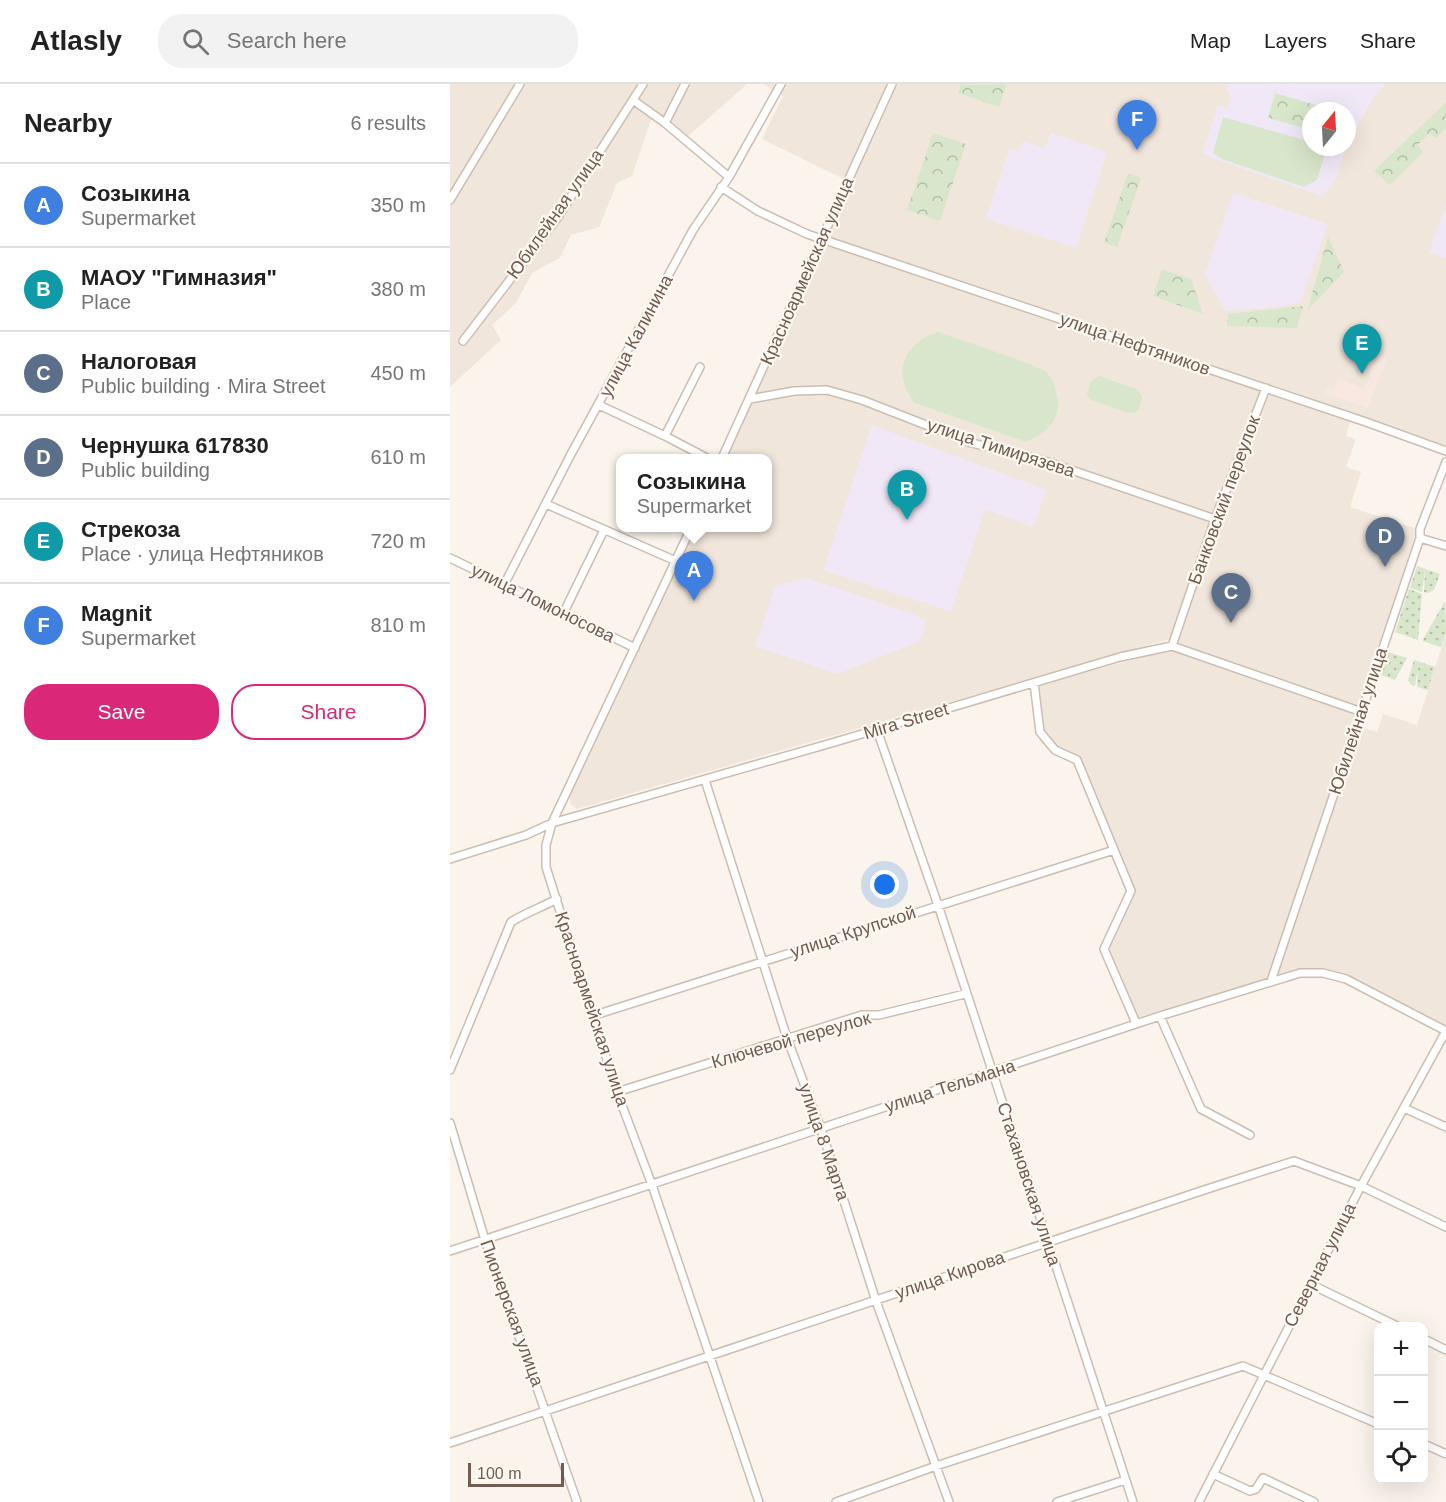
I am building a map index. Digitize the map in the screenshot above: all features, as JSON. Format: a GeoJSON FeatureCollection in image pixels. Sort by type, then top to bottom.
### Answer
{"type":"FeatureCollection","features":[{"type":"Feature","properties":{"kind":"street"},"geometry":{"type":"LineString","coordinates":[[450,200],[520,84]]}},
{"type":"Feature","properties":{"kind":"street","name":"Юбилейная улица"},"geometry":{"type":"LineString","coordinates":[[463,340],[558,217],[643,84]]}},
{"type":"Feature","properties":{"kind":"street"},"geometry":{"type":"LineString","coordinates":[[665,123],[685,84]]}},
{"type":"Feature","properties":{"kind":"street","name":"улица Калинина"},"geometry":{"type":"LineString","coordinates":[[504,585],[570,456],[693,230],[729,177],[781,84]]}},
{"type":"Feature","properties":{"kind":"street","name":"Красноармейская улица"},"geometry":{"type":"LineString","coordinates":[[724,454],[892,84]]}},
{"type":"Feature","properties":{"kind":"street"},"geometry":{"type":"LineString","coordinates":[[633,100],[665,123],[729,177]]}},
{"type":"Feature","properties":{"kind":"street","name":"улица Нефтяников"},"geometry":{"type":"LineString","coordinates":[[721,187],[758,211],[807,234],[1446,451]]}},
{"type":"Feature","properties":{"kind":"street"},"geometry":{"type":"LineString","coordinates":[[665,436],[700,367]]}},
{"type":"Feature","properties":{"kind":"street","name":"Банковский переулок"},"geometry":{"type":"LineString","coordinates":[[1172,646],[1215,519],[1266,388]]}},
{"type":"Feature","properties":{"kind":"street","name":"улица Тимирязева"},"geometry":{"type":"LineString","coordinates":[[750,399],[794,391],[827,390],[862,400],[972,443],[1048,462],[1215,519]]}},
{"type":"Feature","properties":{"kind":"street"},"geometry":{"type":"LineString","coordinates":[[599,405],[698,454]]}},
{"type":"Feature","properties":{"kind":"street","name":"Юбилейная улица"},"geometry":{"type":"LineString","coordinates":[[1271,981],[1420,538],[1420,529],[1446,462]]}},
{"type":"Feature","properties":{"kind":"street"},"geometry":{"type":"LineString","coordinates":[[546,504],[676,561]]}},
{"type":"Feature","properties":{"kind":"street"},"geometry":{"type":"LineString","coordinates":[[563,614],[604,530]]}},
{"type":"Feature","properties":{"kind":"street","name":"Красноармейская улица"},"geometry":{"type":"LineString","coordinates":[[689,532],[552,823],[546,845],[546,867],[617,1092],[652,1185],[759,1502]]}},
{"type":"Feature","properties":{"kind":"street"},"geometry":{"type":"LineString","coordinates":[[1420,538],[1446,546]]}},
{"type":"Feature","properties":{"kind":"street","name":"улица Ломоносова"},"geometry":{"type":"LineString","coordinates":[[450,558],[635,648]]}},
{"type":"Feature","properties":{"kind":"street"},"geometry":{"type":"LineString","coordinates":[[1172,646],[1362,712]]}},
{"type":"Feature","properties":{"kind":"street","name":"Mira Street"},"geometry":{"type":"LineString","coordinates":[[450,859],[526,835],[552,823],[877,730],[1120,657],[1172,646]]}},
{"type":"Feature","properties":{"kind":"street"},"geometry":{"type":"LineString","coordinates":[[1034,683],[1040,732],[1055,750],[1077,760],[1131,891],[1104,949],[1136,1023]]}},
{"type":"Feature","properties":{"kind":"street","name":"Стахановская улица"},"geometry":{"type":"LineString","coordinates":[[877,730],[938,905],[1133,1502]]}},
{"type":"Feature","properties":{"kind":"street","name":"улица 8 Марта"},"geometry":{"type":"LineString","coordinates":[[705,780],[787,1038],[821,1129],[876,1301],[949,1502]]}},
{"type":"Feature","properties":{"kind":"street","name":"улица Крупской"},"geometry":{"type":"LineString","coordinates":[[592,1016],[1114,850]]}},
{"type":"Feature","properties":{"kind":"street"},"geometry":{"type":"LineString","coordinates":[[450,1070],[511,922],[557,899]]}},
{"type":"Feature","properties":{"kind":"street","name":"улица Тельмана"},"geometry":{"type":"LineString","coordinates":[[450,1251],[1136,1023],[1300,974],[1323,974],[1346,979],[1446,1031]]}},
{"type":"Feature","properties":{"kind":"street","name":"Ключевой переулок"},"geometry":{"type":"LineString","coordinates":[[617,1092],[862,1015],[879,1014],[966,994]]}},
{"type":"Feature","properties":{"kind":"street"},"geometry":{"type":"LineString","coordinates":[[1160,1016],[1201,1109],[1250,1135]]}},
{"type":"Feature","properties":{"kind":"street","name":"Северная улица"},"geometry":{"type":"LineString","coordinates":[[1199,1502],[1361,1186],[1446,1031]]}},
{"type":"Feature","properties":{"kind":"street"},"geometry":{"type":"LineString","coordinates":[[1404,1108],[1446,1127]]}},
{"type":"Feature","properties":{"kind":"street","name":"Пионерская улица"},"geometry":{"type":"LineString","coordinates":[[450,1123],[485,1240],[547,1411],[577,1502]]}},
{"type":"Feature","properties":{"kind":"street","name":"улица Кирова"},"geometry":{"type":"LineString","coordinates":[[450,1443],[1294,1161],[1361,1186],[1446,1227]]}},
{"type":"Feature","properties":{"kind":"street"},"geometry":{"type":"LineString","coordinates":[[1310,1284],[1389,1322]]}},
{"type":"Feature","properties":{"kind":"street"},"geometry":{"type":"LineString","coordinates":[[1428,1341],[1446,1350]]}},
{"type":"Feature","properties":{"kind":"street"},"geometry":{"type":"LineString","coordinates":[[836,1502],[936,1466],[1243,1366],[1374,1422]]}},
{"type":"Feature","properties":{"kind":"street"},"geometry":{"type":"LineString","coordinates":[[1428,1446],[1446,1454]]}},
{"type":"Feature","properties":{"kind":"street"},"geometry":{"type":"LineString","coordinates":[[1213,1474],[1250,1491],[1256,1489],[1263,1478],[1314,1502]]}},
{"type":"Feature","properties":{"kind":"street"},"geometry":{"type":"LineString","coordinates":[[1057,1502],[1125,1480]]}},
{"type":"Feature","properties":{"kind":"shaded area"},"geometry":{"type":"Polygon","coordinates":[[[450,84],[747,84],[686,138],[652,117],[632,176],[617,183],[599,227],[571,235],[560,258],[532,273],[516,303],[492,325],[501,340],[450,387],[450,84]]]}},
{"type":"Feature","properties":{"kind":"shaded area"},"geometry":{"type":"Polygon","coordinates":[[[763,84],[1446,84],[1446,446],[1256,379],[827,238],[852,183],[762,139],[783,96],[763,84]]]}},
{"type":"Feature","properties":{"kind":"shaded area"},"geometry":{"type":"Polygon","coordinates":[[[1228,84],[1385,84],[1369,105],[1356,129],[1356,102],[1302,102],[1302,156],[1343,156],[1334,183],[1322,196],[1203,153],[1218,105],[1227,108],[1231,96],[1227,89],[1228,84]]]}},
{"type":"Feature","properties":{"kind":"shaded area"},"geometry":{"type":"Polygon","coordinates":[[[1051,133],[1107,152],[1076,248],[986,219],[1009,149],[1019,152],[1023,141],[1045,148],[1051,133]]]}},
{"type":"Feature","properties":{"kind":"shaded area"},"geometry":{"type":"Polygon","coordinates":[[[1233,193],[1328,224],[1300,303],[1225,311],[1205,274],[1233,193]]]}},
{"type":"Feature","properties":{"kind":"shaded area"},"geometry":{"type":"Polygon","coordinates":[[[1446,205],[1446,258],[1429,253],[1446,205]]]}},
{"type":"Feature","properties":{"kind":"shaded area"},"geometry":{"type":"Polygon","coordinates":[[[825,241],[1263,391],[1170,639],[577,809],[571,804],[569,796],[689,532],[772,532],[772,454],[724,454],[825,241]]]}},
{"type":"Feature","properties":{"kind":"shaded area"},"geometry":{"type":"Polygon","coordinates":[[[1378,356],[1386,360],[1368,408],[1324,394],[1328,388],[1334,390],[1338,379],[1365,389],[1378,356]]]}},
{"type":"Feature","properties":{"kind":"shaded area"},"geometry":{"type":"Polygon","coordinates":[[[1266,391],[1351,419],[1346,436],[1356,439],[1346,467],[1361,472],[1350,507],[1417,529],[1361,710],[1176,642],[1216,520],[1266,391]]]}},
{"type":"Feature","properties":{"kind":"shaded area"},"geometry":{"type":"Polygon","coordinates":[[[872,425],[1047,490],[1033,527],[985,509],[951,612],[823,570],[872,425]]]}},
{"type":"Feature","properties":{"kind":"shaded area"},"geometry":{"type":"Polygon","coordinates":[[[807,578],[926,619],[920,641],[838,674],[755,646],[775,586],[807,578]]]}},
{"type":"Feature","properties":{"kind":"shaded area"},"geometry":{"type":"Polygon","coordinates":[[[1446,633],[1445,1028],[1348,977],[1300,971],[1276,977],[1360,727],[1377,732],[1383,714],[1417,725],[1446,633]]]}},
{"type":"Feature","properties":{"kind":"shaded area"},"geometry":{"type":"Polygon","coordinates":[[[1171,649],[1358,714],[1270,979],[1135,1018],[1107,950],[1134,892],[1079,757],[1055,748],[1043,732],[1036,686],[1171,649]]]}},
{"type":"Feature","properties":{"kind":"green space"},"geometry":{"type":"Polygon","coordinates":[[[961,84],[1007,84],[999,107],[958,93],[961,84]]]}},
{"type":"Feature","properties":{"kind":"green space"},"geometry":{"type":"Polygon","coordinates":[[[1275,93],[1306,102],[1302,102],[1302,127],[1268,118],[1275,93]]]}},
{"type":"Feature","properties":{"kind":"green space"},"geometry":{"type":"Polygon","coordinates":[[[1446,102],[1446,128],[1436,138],[1430,133],[1417,145],[1423,152],[1390,185],[1374,171],[1446,102]]]}},
{"type":"Feature","properties":{"kind":"green space"},"geometry":{"type":"Polygon","coordinates":[[[1223,117],[1302,139],[1302,156],[1324,156],[1317,180],[1304,187],[1222,159],[1213,153],[1223,117]]]}},
{"type":"Feature","properties":{"kind":"green space"},"geometry":{"type":"Polygon","coordinates":[[[933,133],[966,144],[940,221],[907,210],[933,133]]]}},
{"type":"Feature","properties":{"kind":"green space"},"geometry":{"type":"Polygon","coordinates":[[[1128,173],[1141,178],[1117,247],[1104,243],[1128,173]]]}},
{"type":"Feature","properties":{"kind":"green space"},"geometry":{"type":"Polygon","coordinates":[[[1328,237],[1344,272],[1307,311],[1328,237]]]}},
{"type":"Feature","properties":{"kind":"green space"},"geometry":{"type":"Polygon","coordinates":[[[1162,269],[1191,279],[1203,314],[1153,296],[1162,269]]]}},
{"type":"Feature","properties":{"kind":"green space"},"geometry":{"type":"Polygon","coordinates":[[[1303,306],[1297,328],[1227,326],[1228,314],[1303,306]]]}},
{"type":"Feature","properties":{"kind":"green space"},"geometry":{"type":"Polygon","coordinates":[[[938,332],[1046,372],[1054,384],[1057,397],[1057,412],[1052,423],[1043,432],[1026,442],[915,403],[904,381],[904,361],[916,344],[938,332]]]}},
{"type":"Feature","properties":{"kind":"green space"},"geometry":{"type":"Polygon","coordinates":[[[1099,376],[1137,389],[1142,397],[1139,410],[1129,413],[1089,399],[1087,393],[1091,381],[1099,376]]]}},
{"type":"Feature","properties":{"kind":"green space"},"geometry":{"type":"Polygon","coordinates":[[[1417,566],[1440,574],[1434,590],[1424,592],[1425,570],[1422,592],[1410,588],[1417,566]]]}},
{"type":"Feature","properties":{"kind":"green space"},"geometry":{"type":"Polygon","coordinates":[[[1409,589],[1422,594],[1418,640],[1395,632],[1409,589]]]}},
{"type":"Feature","properties":{"kind":"green space"},"geometry":{"type":"Polygon","coordinates":[[[1445,601],[1446,633],[1441,647],[1422,641],[1445,601]]]}},
{"type":"Feature","properties":{"kind":"green space"},"geometry":{"type":"Polygon","coordinates":[[[1388,652],[1407,658],[1395,680],[1381,675],[1388,652]]]}},
{"type":"Feature","properties":{"kind":"green space"},"geometry":{"type":"Polygon","coordinates":[[[1414,660],[1435,667],[1428,690],[1417,687],[1418,666],[1415,686],[1411,685],[1408,680],[1414,660]]]}},
{"type":"Feature","properties":{"kind":"place","name":"Magnit"},"geometry":{"type":"Point","coordinates":[1137,150]}},
{"type":"Feature","properties":{"kind":"place","name":"Стрекоза"},"geometry":{"type":"Point","coordinates":[1362,374]}},
{"type":"Feature","properties":{"kind":"place","name":"МАОУ \"Гимназия\""},"geometry":{"type":"Point","coordinates":[907,520]}},
{"type":"Feature","properties":{"kind":"place","name":"Чернушка 617830"},"geometry":{"type":"Point","coordinates":[1385,567]}},
{"type":"Feature","properties":{"kind":"place","name":"Созыкина"},"geometry":{"type":"Point","coordinates":[694,601]}},
{"type":"Feature","properties":{"kind":"place","name":"Налоговая"},"geometry":{"type":"Point","coordinates":[1231,623]}}]}
